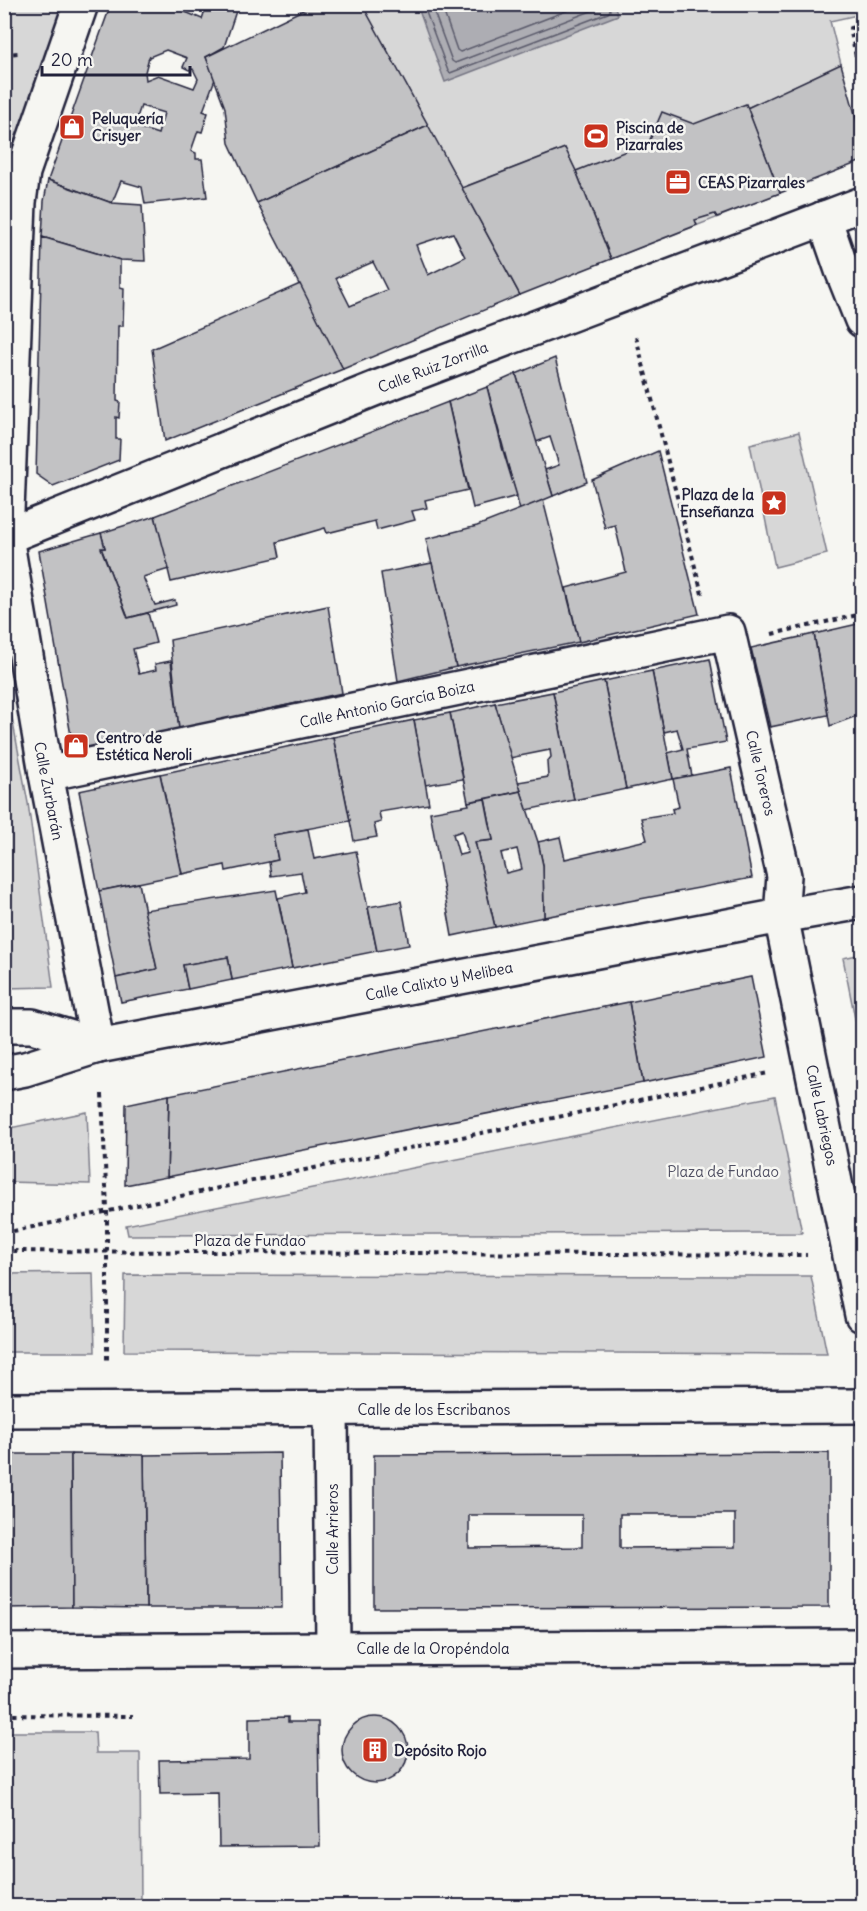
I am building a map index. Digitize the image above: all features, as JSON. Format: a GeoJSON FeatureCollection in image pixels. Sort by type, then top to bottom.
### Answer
{"type":"FeatureCollection","features":[{"type":"Feature","properties":{"kind":"street","name":"Calle Zurbarán"},"geometry":{"type":"LineString","coordinates":[[81,4],[23,172],[19,202],[6,537],[45,774],[98,1046]]}},
{"type":"Feature","properties":{"kind":"street","name":"Calle Ruiz Zorrilla"},"geometry":{"type":"LineString","coordinates":[[6,537],[379,387],[862,204]]}},
{"type":"Feature","properties":{"kind":"street"},"geometry":{"type":"LineString","coordinates":[[824,218],[862,320]]}},
{"type":"Feature","properties":{"kind":"street","name":"Calle Antonio García Boiza"},"geometry":{"type":"LineString","coordinates":[[45,774],[728,632]]}},
{"type":"Feature","properties":{"kind":"street","name":"Calle Toreros"},"geometry":{"type":"LineString","coordinates":[[728,632],[784,876],[780,916]]}},
{"type":"Feature","properties":{"kind":"street","name":"Calle Calixto y Melibea"},"geometry":{"type":"LineString","coordinates":[[4,1073],[26,1069],[98,1046],[862,902]]}},
{"type":"Feature","properties":{"kind":"street","name":"Calle Labriegos"},"geometry":{"type":"LineString","coordinates":[[780,916],[862,1315]]}},
{"type":"Feature","properties":{"kind":"street","name":"Calle Calixto y Melibea"},"geometry":{"type":"LineString","coordinates":[[4,1026],[32,1026],[98,1046]]}},
{"type":"Feature","properties":{"kind":"street","name":"Calle de los Escribanos"},"geometry":{"type":"LineString","coordinates":[[4,1410],[862,1406]]}},
{"type":"Feature","properties":{"kind":"street","name":"Calle Arrieros"},"geometry":{"type":"LineString","coordinates":[[331,1409],[333,1648]]}},
{"type":"Feature","properties":{"kind":"street","name":"Calle de la Oropéndola"},"geometry":{"type":"LineString","coordinates":[[4,1651],[862,1646]]}},
{"type":"Feature","properties":{"kind":"path"},"geometry":{"type":"LineString","coordinates":[[862,26],[850,28],[862,85]]}},
{"type":"Feature","properties":{"kind":"path"},"geometry":{"type":"LineString","coordinates":[[635,334],[702,595]]}},
{"type":"Feature","properties":{"kind":"path"},"geometry":{"type":"LineString","coordinates":[[766,635],[862,614]]}},
{"type":"Feature","properties":{"kind":"path"},"geometry":{"type":"LineString","coordinates":[[862,821],[859,823],[862,836]]}},
{"type":"Feature","properties":{"kind":"path"},"geometry":{"type":"LineString","coordinates":[[4,1233],[769,1072]]}},
{"type":"Feature","properties":{"kind":"path"},"geometry":{"type":"LineString","coordinates":[[102,1094],[107,1210],[107,1364]]}},
{"type":"Feature","properties":{"kind":"path","name":"Plaza de Fundao"},"geometry":{"type":"LineString","coordinates":[[4,1251],[807,1255]]}},
{"type":"Feature","properties":{"kind":"path"},"geometry":{"type":"LineString","coordinates":[[4,1715],[134,1716]]}},
{"type":"Feature","properties":{"kind":"green space","name":"Piscina de Pizarrales"},"geometry":{"type":"Polygon","coordinates":[[[862,4],[862,14],[830,21],[841,64],[747,108],[780,193],[611,259],[565,148],[462,188],[362,5],[862,4]]]}},
{"type":"Feature","properties":{"kind":"green space"},"geometry":{"type":"Polygon","coordinates":[[[4,5],[63,5],[5,176],[4,176],[4,5]]]}},
{"type":"Feature","properties":{"kind":"green space"},"geometry":{"type":"Polygon","coordinates":[[[799,432],[827,554],[775,567],[750,444],[799,432]]]}},
{"type":"Feature","properties":{"kind":"green space"},"geometry":{"type":"Polygon","coordinates":[[[4,675],[28,803],[53,987],[5,988],[4,675]]]}},
{"type":"Feature","properties":{"kind":"green space"},"geometry":{"type":"Polygon","coordinates":[[[862,954],[862,1054],[843,958],[862,954]]]}},
{"type":"Feature","properties":{"kind":"green space","name":"Plaza de Fundao"},"geometry":{"type":"Polygon","coordinates":[[[775,1096],[802,1233],[128,1235],[126,1225],[775,1096]]]}},
{"type":"Feature","properties":{"kind":"green space"},"geometry":{"type":"Polygon","coordinates":[[[87,1112],[90,1184],[5,1182],[5,1129],[87,1112]]]}},
{"type":"Feature","properties":{"kind":"green space"},"geometry":{"type":"Polygon","coordinates":[[[93,1273],[95,1352],[5,1352],[5,1274],[93,1273]]]}},
{"type":"Feature","properties":{"kind":"green space"},"geometry":{"type":"Polygon","coordinates":[[[125,1275],[811,1276],[827,1354],[124,1351],[125,1275]]]}},
{"type":"Feature","properties":{"kind":"green space"},"geometry":{"type":"Polygon","coordinates":[[[5,1732],[95,1732],[96,1753],[140,1753],[141,1906],[5,1906],[5,1732]]]}},
{"type":"Feature","properties":{"kind":"water"},"geometry":{"type":"Polygon","coordinates":[[[417,5],[614,5],[618,15],[445,82],[417,5]]]}},
{"type":"Feature","properties":{"kind":"building"},"geometry":{"type":"Polygon","coordinates":[[[111,4],[185,4],[183,11],[202,19],[207,4],[224,4],[224,7],[236,11],[224,47],[206,57],[215,79],[203,111],[208,113],[202,132],[198,131],[191,151],[196,153],[196,159],[202,159],[207,197],[145,204],[142,187],[121,181],[112,203],[48,180],[111,4]],[[166,50],[149,57],[145,72],[146,80],[158,75],[194,88],[198,79],[193,69],[183,67],[187,58],[166,50]],[[141,106],[134,126],[158,134],[164,113],[141,106]]]}},
{"type":"Feature","properties":{"kind":"building"},"geometry":{"type":"Polygon","coordinates":[[[315,4],[362,4],[428,125],[257,203],[229,143],[225,108],[206,57],[315,4]]]}},
{"type":"Feature","properties":{"kind":"building"},"geometry":{"type":"Polygon","coordinates":[[[841,64],[862,139],[862,161],[780,193],[747,108],[841,64]]]}},
{"type":"Feature","properties":{"kind":"building","name":"CEAS Pizarrales"},"geometry":{"type":"Polygon","coordinates":[[[746,104],[780,193],[717,217],[715,214],[695,220],[697,225],[611,259],[576,171],[649,142],[662,112],[694,124],[746,104]]]}},
{"type":"Feature","properties":{"kind":"building"},"geometry":{"type":"Polygon","coordinates":[[[428,125],[520,295],[343,369],[257,203],[428,125]],[[453,233],[416,245],[428,275],[465,257],[453,233]],[[373,262],[336,278],[350,306],[387,290],[373,262]]]}},
{"type":"Feature","properties":{"kind":"building"},"geometry":{"type":"Polygon","coordinates":[[[565,148],[611,259],[520,295],[462,188],[565,148]]]}},
{"type":"Feature","properties":{"kind":"building"},"geometry":{"type":"Polygon","coordinates":[[[48,180],[112,203],[142,205],[145,261],[120,260],[42,237],[48,180]]]}},
{"type":"Feature","properties":{"kind":"building"},"geometry":{"type":"Polygon","coordinates":[[[42,237],[120,260],[120,287],[124,288],[123,326],[118,326],[117,401],[120,402],[119,418],[116,417],[116,439],[120,439],[119,460],[53,486],[36,474],[42,237]]]}},
{"type":"Feature","properties":{"kind":"building"},"geometry":{"type":"Polygon","coordinates":[[[300,284],[343,369],[165,441],[152,349],[300,284]]]}},
{"type":"Feature","properties":{"kind":"building"},"geometry":{"type":"Polygon","coordinates":[[[555,358],[587,482],[553,496],[545,470],[559,465],[550,437],[536,442],[516,374],[555,358]]]}},
{"type":"Feature","properties":{"kind":"building"},"geometry":{"type":"Polygon","coordinates":[[[516,374],[553,496],[520,510],[487,387],[516,374]]]}},
{"type":"Feature","properties":{"kind":"building"},"geometry":{"type":"Polygon","coordinates":[[[487,387],[517,496],[473,508],[448,402],[487,387]]]}},
{"type":"Feature","properties":{"kind":"building"},"geometry":{"type":"Polygon","coordinates":[[[448,402],[468,490],[425,500],[427,508],[412,511],[415,520],[377,530],[375,521],[327,533],[325,528],[277,542],[280,557],[171,582],[155,516],[448,402]]]}},
{"type":"Feature","properties":{"kind":"building"},"geometry":{"type":"Polygon","coordinates":[[[658,451],[699,614],[579,642],[566,588],[626,572],[615,525],[605,528],[592,480],[658,451]]]}},
{"type":"Feature","properties":{"kind":"building"},"geometry":{"type":"Polygon","coordinates":[[[543,500],[579,642],[456,667],[426,539],[477,526],[543,500]]]}},
{"type":"Feature","properties":{"kind":"building"},"geometry":{"type":"Polygon","coordinates":[[[155,516],[169,569],[143,577],[155,605],[175,600],[176,605],[128,618],[101,548],[105,548],[101,533],[155,516]]]}},
{"type":"Feature","properties":{"kind":"building"},"geometry":{"type":"Polygon","coordinates":[[[101,533],[105,548],[101,548],[128,618],[148,613],[156,643],[133,649],[139,674],[156,670],[155,664],[171,661],[179,729],[74,753],[39,551],[101,533]]]}},
{"type":"Feature","properties":{"kind":"building"},"geometry":{"type":"Polygon","coordinates":[[[432,563],[456,667],[398,681],[381,573],[432,563]]]}},
{"type":"Feature","properties":{"kind":"building"},"geometry":{"type":"Polygon","coordinates":[[[328,606],[342,693],[179,729],[170,640],[328,606]]]}},
{"type":"Feature","properties":{"kind":"building"},"geometry":{"type":"Polygon","coordinates":[[[862,623],[862,714],[830,726],[814,634],[862,623]]]}},
{"type":"Feature","properties":{"kind":"building"},"geometry":{"type":"Polygon","coordinates":[[[814,634],[828,715],[770,727],[751,648],[814,634]]]}},
{"type":"Feature","properties":{"kind":"building"},"geometry":{"type":"Polygon","coordinates":[[[710,659],[726,742],[687,749],[692,776],[673,779],[668,753],[683,749],[677,729],[664,732],[652,671],[710,659]]]}},
{"type":"Feature","properties":{"kind":"building"},"geometry":{"type":"Polygon","coordinates":[[[652,671],[673,779],[626,789],[604,681],[652,671]]]}},
{"type":"Feature","properties":{"kind":"building"},"geometry":{"type":"Polygon","coordinates":[[[604,681],[626,789],[574,800],[553,692],[604,681]]]}},
{"type":"Feature","properties":{"kind":"building"},"geometry":{"type":"Polygon","coordinates":[[[553,692],[574,800],[527,810],[518,782],[548,777],[547,762],[551,757],[550,750],[510,758],[495,703],[553,692]]]}},
{"type":"Feature","properties":{"kind":"building"},"geometry":{"type":"Polygon","coordinates":[[[495,703],[521,791],[468,802],[450,713],[495,703]]]}},
{"type":"Feature","properties":{"kind":"building"},"geometry":{"type":"Polygon","coordinates":[[[450,713],[463,779],[425,785],[414,720],[450,713]]]}},
{"type":"Feature","properties":{"kind":"building"},"geometry":{"type":"Polygon","coordinates":[[[414,720],[429,804],[379,812],[381,822],[374,824],[377,837],[354,841],[333,737],[414,720]]]}},
{"type":"Feature","properties":{"kind":"building"},"geometry":{"type":"Polygon","coordinates":[[[333,737],[350,821],[273,835],[278,860],[226,871],[225,865],[182,874],[160,774],[333,737]]]}},
{"type":"Feature","properties":{"kind":"building"},"geometry":{"type":"Polygon","coordinates":[[[731,768],[752,878],[544,917],[543,865],[538,842],[560,837],[565,859],[647,840],[641,818],[673,813],[672,809],[679,807],[673,779],[731,768]]]}},
{"type":"Feature","properties":{"kind":"building"},"geometry":{"type":"Polygon","coordinates":[[[160,774],[182,874],[99,891],[79,791],[160,774]]]}},
{"type":"Feature","properties":{"kind":"building"},"geometry":{"type":"Polygon","coordinates":[[[521,791],[543,865],[544,917],[495,927],[475,842],[493,840],[485,799],[521,791]],[[517,849],[501,853],[506,873],[522,869],[517,849]]]}},
{"type":"Feature","properties":{"kind":"building"},"geometry":{"type":"Polygon","coordinates":[[[485,799],[493,840],[475,842],[495,927],[452,936],[430,812],[469,805],[468,802],[485,799]],[[462,831],[453,834],[459,855],[468,853],[462,831]]]}},
{"type":"Feature","properties":{"kind":"building"},"geometry":{"type":"Polygon","coordinates":[[[308,829],[314,859],[356,851],[377,951],[292,968],[278,898],[305,892],[301,872],[271,876],[269,862],[278,860],[273,835],[308,829]]]}},
{"type":"Feature","properties":{"kind":"building"},"geometry":{"type":"Polygon","coordinates":[[[139,883],[157,969],[116,978],[99,891],[139,883]]]}},
{"type":"Feature","properties":{"kind":"building"},"geometry":{"type":"Polygon","coordinates":[[[276,890],[292,968],[232,980],[228,957],[183,965],[188,989],[121,1002],[116,978],[157,969],[144,910],[276,890]]]}},
{"type":"Feature","properties":{"kind":"building"},"geometry":{"type":"Polygon","coordinates":[[[401,901],[409,945],[377,951],[368,907],[401,901]]]}},
{"type":"Feature","properties":{"kind":"building"},"geometry":{"type":"Polygon","coordinates":[[[228,957],[232,980],[188,989],[183,965],[228,957]]]}},
{"type":"Feature","properties":{"kind":"building"},"geometry":{"type":"Polygon","coordinates":[[[751,977],[767,1057],[643,1083],[629,1002],[751,977]]]}},
{"type":"Feature","properties":{"kind":"building"},"geometry":{"type":"Polygon","coordinates":[[[629,1002],[643,1083],[167,1177],[169,1095],[629,1002]]]}},
{"type":"Feature","properties":{"kind":"building"},"geometry":{"type":"Polygon","coordinates":[[[169,1095],[167,1177],[125,1185],[126,1104],[169,1095]]]}},
{"type":"Feature","properties":{"kind":"building"},"geometry":{"type":"Polygon","coordinates":[[[280,1453],[282,1608],[146,1608],[144,1455],[280,1453]]]}},
{"type":"Feature","properties":{"kind":"building"},"geometry":{"type":"Polygon","coordinates":[[[829,1453],[829,1607],[374,1608],[374,1455],[829,1453]],[[620,1514],[620,1548],[735,1547],[735,1514],[620,1514]],[[469,1515],[469,1548],[582,1547],[582,1515],[469,1515]]]}},
{"type":"Feature","properties":{"kind":"building"},"geometry":{"type":"Polygon","coordinates":[[[4,1454],[71,1454],[72,1607],[4,1608],[4,1454]]]}},
{"type":"Feature","properties":{"kind":"building"},"geometry":{"type":"Polygon","coordinates":[[[71,1454],[144,1455],[146,1608],[72,1607],[71,1454]]]}},
{"type":"Feature","properties":{"kind":"building"},"geometry":{"type":"Polygon","coordinates":[[[288,1717],[288,1722],[318,1722],[320,1846],[219,1847],[218,1793],[160,1794],[159,1760],[249,1759],[249,1718],[288,1717]]]}},
{"type":"Feature","properties":{"kind":"building","name":"Depósito Rojo"},"geometry":{"type":"Polygon","coordinates":[[[375,1717],[388,1720],[398,1727],[405,1737],[408,1750],[405,1763],[398,1773],[388,1780],[375,1783],[362,1780],[352,1773],[345,1763],[342,1750],[345,1737],[352,1727],[362,1720],[375,1717]]]}},
{"type":"Feature","properties":{"kind":"building"},"geometry":{"type":"Polygon","coordinates":[[[862,1904],[862,1906],[242,1906],[862,1904]]]}},
{"type":"Feature","properties":{"kind":"place","name":"Peluquería Crisyer"},"geometry":{"type":"Point","coordinates":[72,127]}},
{"type":"Feature","properties":{"kind":"place","name":"Piscina de Pizarrales"},"geometry":{"type":"Point","coordinates":[596,136]}},
{"type":"Feature","properties":{"kind":"place","name":"CEAS Pizarrales"},"geometry":{"type":"Point","coordinates":[678,182]}},
{"type":"Feature","properties":{"kind":"place","name":"Plaza de la Enseñanza"},"geometry":{"type":"Point","coordinates":[774,503]}},
{"type":"Feature","properties":{"kind":"place","name":"Centro de Estética Neroli"},"geometry":{"type":"Point","coordinates":[76,746]}},
{"type":"Feature","properties":{"kind":"place","name":"Depósito Rojo"},"geometry":{"type":"Point","coordinates":[375,1750]}}]}
